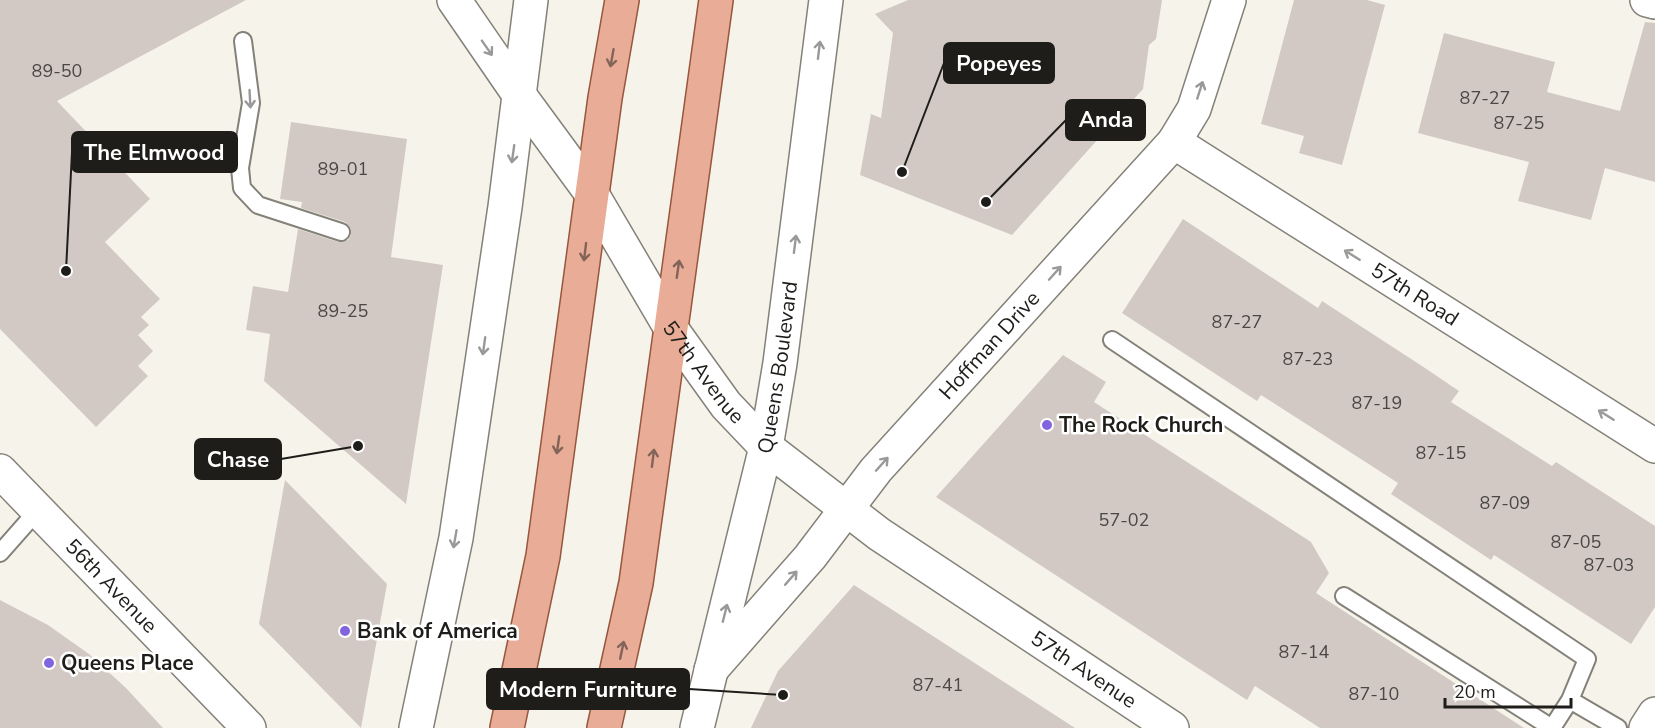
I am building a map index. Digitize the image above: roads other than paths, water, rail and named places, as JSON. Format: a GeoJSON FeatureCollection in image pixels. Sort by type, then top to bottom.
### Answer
{"type":"FeatureCollection","features":[{"type":"Feature","properties":{"kind":"main road"},"geometry":{"type":"LineString","coordinates":[[507,728],[543,556],[592,194],[622,0]]}},
{"type":"Feature","properties":{"kind":"main road"},"geometry":{"type":"LineString","coordinates":[[604,728],[636,583],[716,0]]}},
{"type":"Feature","properties":{"kind":"main road"},"geometry":{"type":"LineString","coordinates":[[708,66],[727,0]]}},
{"type":"Feature","properties":{"kind":"street","name":"57th Avenue"},"geometry":{"type":"LineString","coordinates":[[454,0],[520,96],[592,194],[670,327],[726,405],[766,447],[846,511],[1172,728]]}},
{"type":"Feature","properties":{"kind":"street"},"geometry":{"type":"LineString","coordinates":[[416,728],[456,538],[520,96],[531,0]]}},
{"type":"Feature","properties":{"kind":"street","name":"Queens Boulevard"},"geometry":{"type":"LineString","coordinates":[[697,728],[766,447],[780,363],[826,0]]}},
{"type":"Feature","properties":{"kind":"street","name":"Hoffman Drive"},"geometry":{"type":"LineString","coordinates":[[711,670],[810,557],[876,471],[1174,142],[1194,109],[1229,0]]}},
{"type":"Feature","properties":{"kind":"street"},"geometry":{"type":"LineString","coordinates":[[1647,0],[1655,2]]}},
{"type":"Feature","properties":{"kind":"street","name":"57th Road"},"geometry":{"type":"LineString","coordinates":[[1174,142],[1655,446]]}},
{"type":"Feature","properties":{"kind":"street","name":"56th Avenue"},"geometry":{"type":"LineString","coordinates":[[3,479],[38,510],[249,728]]}},
{"type":"Feature","properties":{"kind":"street"},"geometry":{"type":"LineString","coordinates":[[1646,728],[1655,714]]}},
{"type":"Feature","properties":{"kind":"lane"},"geometry":{"type":"LineString","coordinates":[[243,41],[251,103],[240,168],[242,188],[258,206],[341,231]]}},
{"type":"Feature","properties":{"kind":"lane"},"geometry":{"type":"LineString","coordinates":[[1112,340],[1587,659],[1570,700],[1552,728],[1344,596]]}},
{"type":"Feature","properties":{"kind":"lane"},"geometry":{"type":"LineString","coordinates":[[0,553],[38,510]]}},
{"type":"Feature","properties":{"kind":"lane"},"geometry":{"type":"LineString","coordinates":[[1570,700],[1618,728]]}},
{"type":"Feature","properties":{"kind":"place","name":"Popeyes"},"geometry":{"type":"Point","coordinates":[902,172]}},
{"type":"Feature","properties":{"kind":"place","name":"Anda"},"geometry":{"type":"Point","coordinates":[986,202]}},
{"type":"Feature","properties":{"kind":"place","name":"The Elmwood"},"geometry":{"type":"Point","coordinates":[66,271]}},
{"type":"Feature","properties":{"kind":"place","name":"The Rock Church"},"geometry":{"type":"Point","coordinates":[1047,425]}},
{"type":"Feature","properties":{"kind":"place","name":"Chase"},"geometry":{"type":"Point","coordinates":[358,446]}},
{"type":"Feature","properties":{"kind":"place","name":"Bank of America"},"geometry":{"type":"Point","coordinates":[345,631]}},
{"type":"Feature","properties":{"kind":"place","name":"Queens Place"},"geometry":{"type":"Point","coordinates":[49,663]}},
{"type":"Feature","properties":{"kind":"place","name":"Modern Furniture"},"geometry":{"type":"Point","coordinates":[783,695]}}]}
